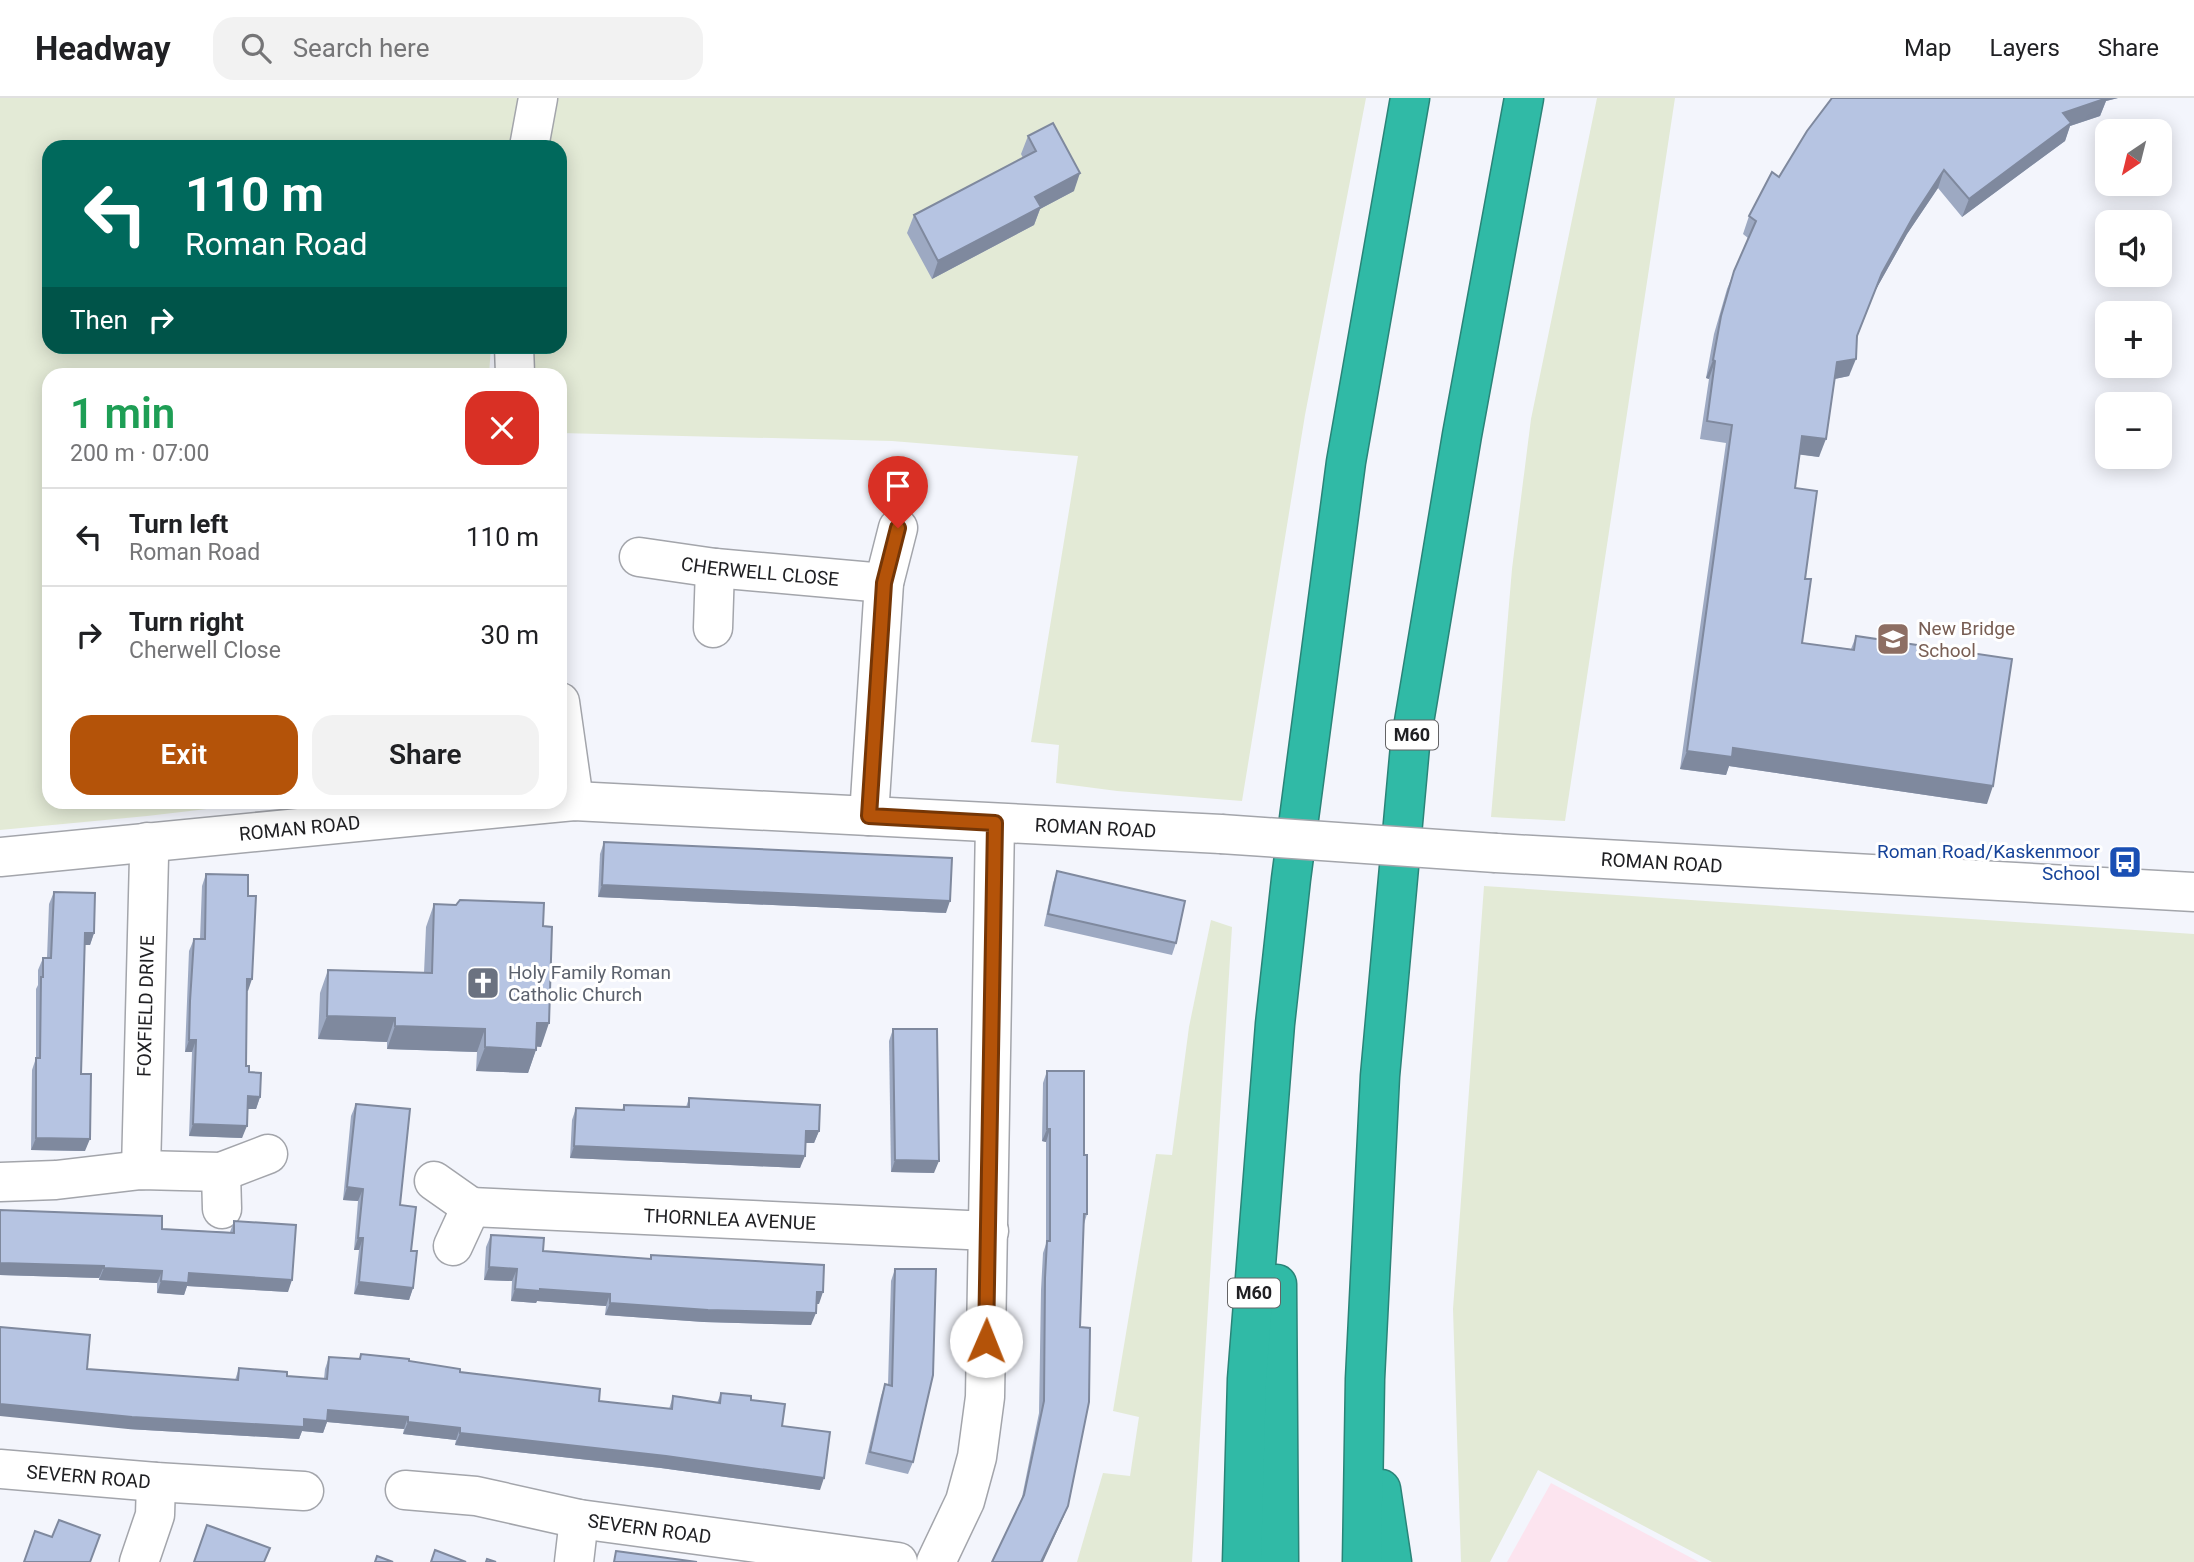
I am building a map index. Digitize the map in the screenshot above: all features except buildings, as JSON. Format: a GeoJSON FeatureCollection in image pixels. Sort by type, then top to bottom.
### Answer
{"type":"FeatureCollection","features":[{"type":"Feature","properties":{"kind":"highway","name":"M60"},"geometry":{"type":"LineString","coordinates":[[1242,1562],[1247,1379],[1275,1024],[1291,879],[1346,462],[1410,98]]}},
{"type":"Feature","properties":{"kind":"highway","name":"M60"},"geometry":{"type":"LineString","coordinates":[[1362,1562],[1365,1379],[1380,1076],[1410,746],[1462,435],[1524,98]]}},
{"type":"Feature","properties":{"kind":"highway","name":"M60"},"geometry":{"type":"LineString","coordinates":[[1275,1024],[1279,1562]]}},
{"type":"Feature","properties":{"kind":"highway","name":"M60"},"geometry":{"type":"LineString","coordinates":[[1365,1379],[1392,1562]]}},
{"type":"Feature","properties":{"kind":"street"},"geometry":{"type":"LineString","coordinates":[[530,140],[538,98]]}},
{"type":"Feature","properties":{"kind":"street"},"geometry":{"type":"LineString","coordinates":[[869,816],[884,583],[898,528]]}},
{"type":"Feature","properties":{"kind":"street","name":"CHERWELL CLOSE"},"geometry":{"type":"LineString","coordinates":[[639,558],[715,568],[884,583]]}},
{"type":"Feature","properties":{"kind":"street"},"geometry":{"type":"LineString","coordinates":[[713,628],[715,568]]}},
{"type":"Feature","properties":{"kind":"street"},"geometry":{"type":"LineString","coordinates":[[567,752],[574,801]]}},
{"type":"Feature","properties":{"kind":"street","name":"ROMAN ROAD"},"geometry":{"type":"LineString","coordinates":[[567,802],[1221,834],[1496,853],[2194,892]]}},
{"type":"Feature","properties":{"kind":"street","name":"ROMAN ROAD"},"geometry":{"type":"LineString","coordinates":[[0,857],[491,809]]}},
{"type":"Feature","properties":{"kind":"street"},"geometry":{"type":"LineString","coordinates":[[936,1562],[965,1501],[977,1457],[985,1397],[995,823]]}},
{"type":"Feature","properties":{"kind":"street","name":"FOXFIELD DRIVE"},"geometry":{"type":"LineString","coordinates":[[141,1170],[149,857],[147,842]]}},
{"type":"Feature","properties":{"kind":"street"},"geometry":{"type":"LineString","coordinates":[[0,1182],[56,1180],[141,1170],[221,1172],[268,1154]]}},
{"type":"Feature","properties":{"kind":"street"},"geometry":{"type":"LineString","coordinates":[[221,1172],[222,1209]]}},
{"type":"Feature","properties":{"kind":"street"},"geometry":{"type":"LineString","coordinates":[[434,1181],[471,1207],[453,1246]]}},
{"type":"Feature","properties":{"kind":"street","name":"THORNLEA AVENUE"},"geometry":{"type":"LineString","coordinates":[[471,1207],[989,1231]]}},
{"type":"Feature","properties":{"kind":"street","name":"SEVERN ROAD"},"geometry":{"type":"LineString","coordinates":[[0,1469],[156,1482],[304,1490]]}},
{"type":"Feature","properties":{"kind":"street"},"geometry":{"type":"LineString","coordinates":[[139,1562],[155,1515],[156,1482]]}},
{"type":"Feature","properties":{"kind":"street","name":"SEVERN ROAD"},"geometry":{"type":"LineString","coordinates":[[405,1490],[477,1496],[579,1520],[898,1562]]}},
{"type":"Feature","properties":{"kind":"street"},"geometry":{"type":"LineString","coordinates":[[574,1562],[579,1520]]}},
{"type":"Feature","properties":{"kind":"shaded area"},"geometry":{"type":"Polygon","coordinates":[[[1551,1483],[1699,1562],[1507,1562],[1551,1483]]]}},
{"type":"Feature","properties":{"kind":"green space"},"geometry":{"type":"Polygon","coordinates":[[[0,98],[525,98],[517,140],[42,140],[42,354],[490,354],[489,368],[42,368],[42,809],[206,809],[0,830],[0,98]]]}},
{"type":"Feature","properties":{"kind":"green space"},"geometry":{"type":"Polygon","coordinates":[[[555,98],[1366,98],[1305,415],[1242,801],[1056,783],[1059,745],[1031,742],[1078,456],[892,441],[567,433],[567,368],[526,368],[525,354],[567,354],[567,140],[546,140],[555,98]]]}},
{"type":"Feature","properties":{"kind":"green space"},"geometry":{"type":"Polygon","coordinates":[[[1597,98],[1675,98],[1565,821],[1491,817],[1512,569],[1531,419],[1597,98]]]}},
{"type":"Feature","properties":{"kind":"green space"},"geometry":{"type":"Polygon","coordinates":[[[1484,886],[2194,934],[2194,1562],[1712,1562],[1538,1470],[1490,1562],[1461,1562],[1453,1309],[1484,886]]]}},
{"type":"Feature","properties":{"kind":"green space"},"geometry":{"type":"Polygon","coordinates":[[[1211,920],[1232,927],[1192,1562],[1077,1562],[1103,1473],[1130,1476],[1139,1417],[1113,1411],[1156,1154],[1172,1155],[1189,1027],[1211,920]]]}},
{"type":"Feature","properties":{"kind":"place","name":"New Bridge School"},"geometry":{"type":"Point","coordinates":[1893,639]}},
{"type":"Feature","properties":{"kind":"place","name":"Roman Road/Kaskenmoor School"},"geometry":{"type":"Point","coordinates":[2125,862]}},
{"type":"Feature","properties":{"kind":"place","name":"Holy Family Roman Catholic Church"},"geometry":{"type":"Point","coordinates":[483,983]}},
{"type":"Feature","properties":{"kind":"route"},"geometry":{"type":"LineString","coordinates":[[898,528],[884,583],[869,816],[995,823],[986,1341]]}}]}
